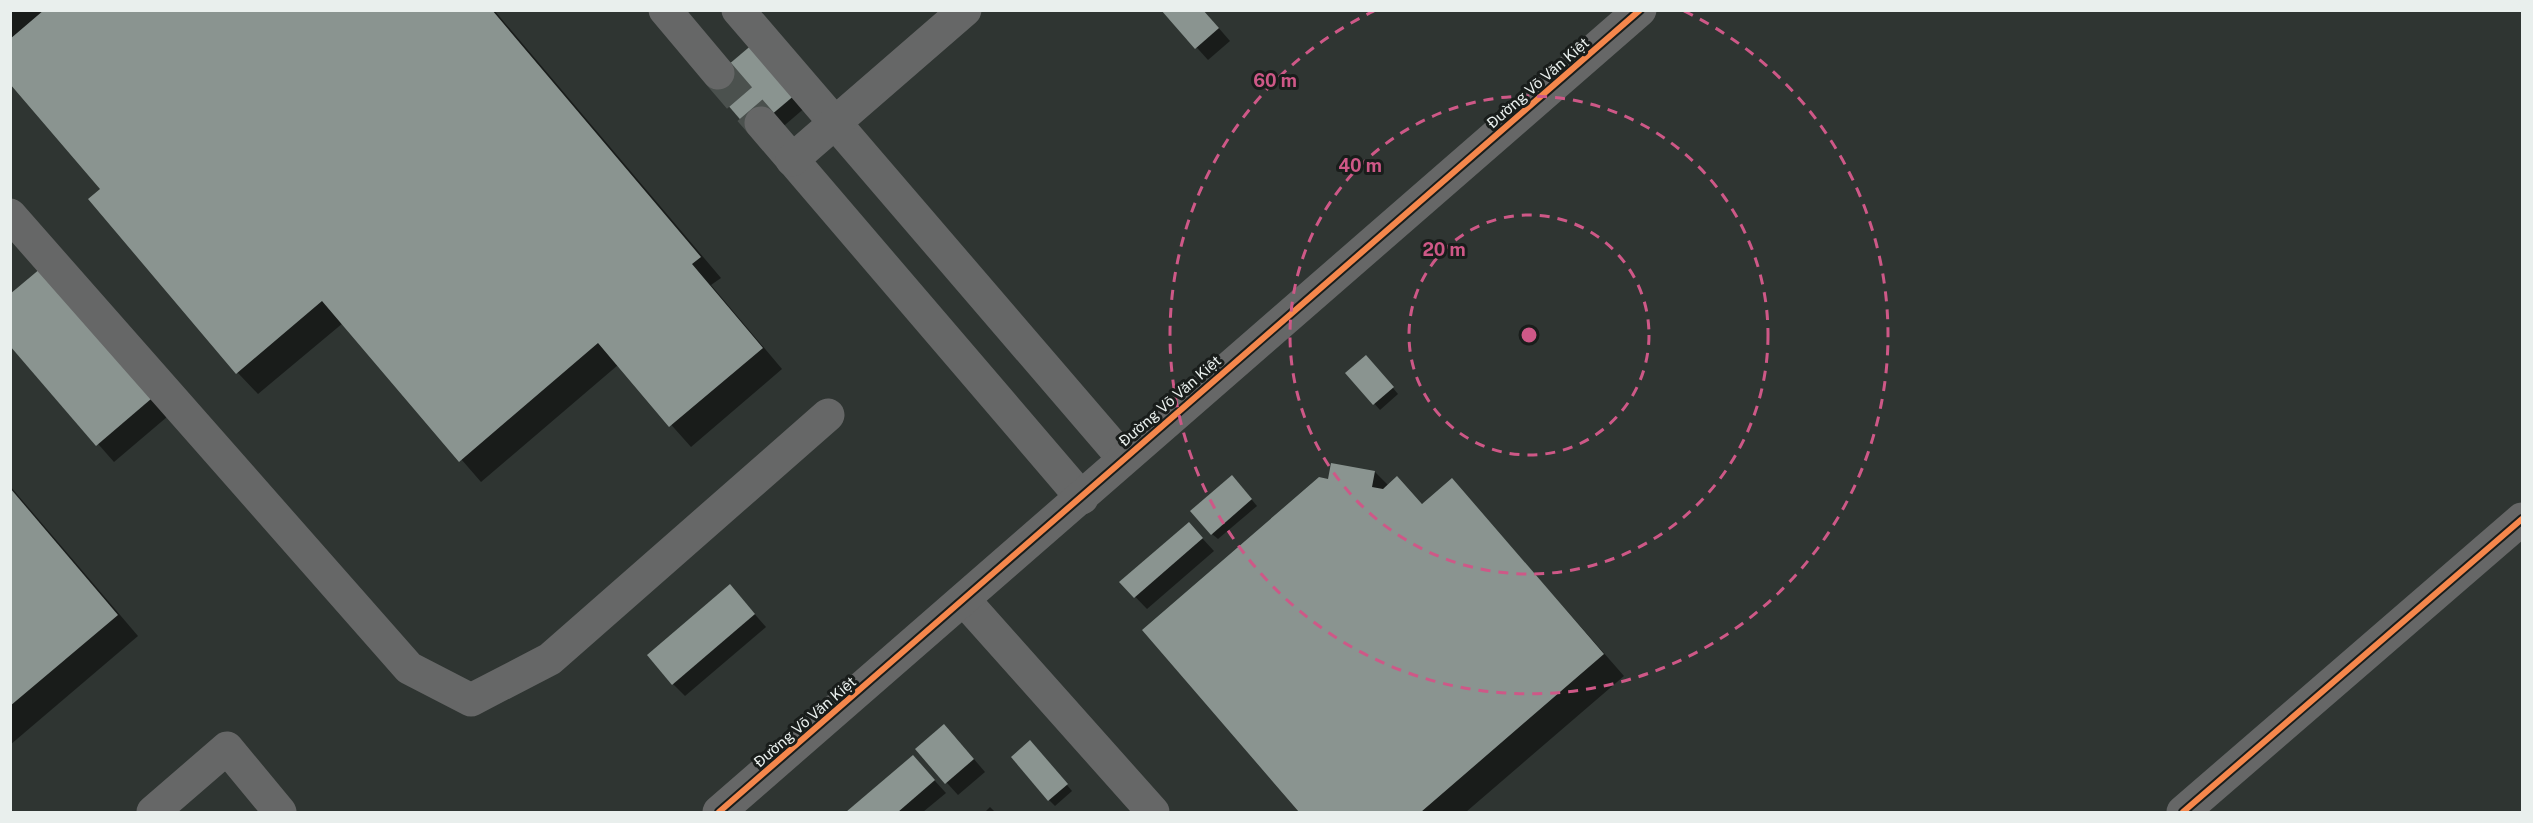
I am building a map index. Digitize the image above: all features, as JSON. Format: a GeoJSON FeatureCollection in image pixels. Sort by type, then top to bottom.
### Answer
{"type":"FeatureCollection","features":[{"type":"Feature","properties":{"kind":"street"},"geometry":{"type":"LineString","coordinates":[[665,10],[718,73]]}},
{"type":"Feature","properties":{"kind":"street"},"geometry":{"type":"LineString","coordinates":[[738,10],[1123,458]]}},
{"type":"Feature","properties":{"kind":"street"},"geometry":{"type":"LineString","coordinates":[[792,160],[965,10]]}},
{"type":"Feature","properties":{"kind":"street","name":"Đường Võ Văn Kiệt"},"geometry":{"type":"LineString","coordinates":[[719,813],[1082,498],[1123,458],[1640,10]]}},
{"type":"Feature","properties":{"kind":"street"},"geometry":{"type":"LineString","coordinates":[[761,123],[1082,498]]}},
{"type":"Feature","properties":{"kind":"street"},"geometry":{"type":"LineString","coordinates":[[10,215],[409,668],[471,700],[550,659],[828,415]]}},
{"type":"Feature","properties":{"kind":"street"},"geometry":{"type":"LineString","coordinates":[[2183,813],[2523,519]]}},
{"type":"Feature","properties":{"kind":"street"},"geometry":{"type":"LineString","coordinates":[[964,600],[1153,813]]}},
{"type":"Feature","properties":{"kind":"street"},"geometry":{"type":"LineString","coordinates":[[153,813],[227,748],[280,813]]}},
{"type":"Feature","properties":{"kind":"building"},"geometry":{"type":"Polygon","coordinates":[[[44,10],[492,10],[701,257],[692,264],[763,348],[669,427],[598,343],[459,462],[322,301],[236,374],[88,199],[100,189],[10,84],[10,39],[44,10]]]}},
{"type":"Feature","properties":{"kind":"building"},"geometry":{"type":"Polygon","coordinates":[[[1161,10],[1203,10],[1219,28],[1195,49],[1161,10]]]}},
{"type":"Feature","properties":{"kind":"building"},"geometry":{"type":"Polygon","coordinates":[[[754,43],[796,94],[751,132],[708,82],[754,43]]]}},
{"type":"Feature","properties":{"kind":"building"},"geometry":{"type":"Polygon","coordinates":[[[47,263],[158,393],[96,446],[10,346],[10,294],[47,263]]]}},
{"type":"Feature","properties":{"kind":"building"},"geometry":{"type":"Polygon","coordinates":[[[1366,355],[1394,387],[1373,405],[1345,373],[1366,355]]]}},
{"type":"Feature","properties":{"kind":"building"},"geometry":{"type":"Polygon","coordinates":[[[1331,463],[1375,471],[1372,487],[1383,489],[1397,476],[1422,504],[1452,478],[1604,654],[1421,812],[1299,812],[1142,630],[1319,477],[1328,479],[1331,463]]]}},
{"type":"Feature","properties":{"kind":"building"},"geometry":{"type":"Polygon","coordinates":[[[1232,475],[1252,499],[1211,535],[1190,511],[1232,475]]]}},
{"type":"Feature","properties":{"kind":"building"},"geometry":{"type":"Polygon","coordinates":[[[10,488],[118,615],[10,706],[10,488]]]}},
{"type":"Feature","properties":{"kind":"building"},"geometry":{"type":"Polygon","coordinates":[[[1189,522],[1203,538],[1134,598],[1119,582],[1189,522]]]}},
{"type":"Feature","properties":{"kind":"building"},"geometry":{"type":"Polygon","coordinates":[[[730,584],[755,614],[672,685],[647,655],[730,584]]]}},
{"type":"Feature","properties":{"kind":"building"},"geometry":{"type":"Polygon","coordinates":[[[944,724],[974,759],[945,784],[915,749],[944,724]]]}},
{"type":"Feature","properties":{"kind":"building"},"geometry":{"type":"Polygon","coordinates":[[[1030,740],[1068,784],[1048,801],[1011,757],[1030,740]]]}},
{"type":"Feature","properties":{"kind":"building"},"geometry":{"type":"Polygon","coordinates":[[[913,755],[935,780],[898,812],[846,812],[913,755]]]}},
{"type":"Feature","properties":{"kind":"tunnel"},"geometry":{"type":"LineString","coordinates":[[718,73],[761,123]]}},
{"type":"Feature","properties":{"kind":"cycle path"},"geometry":{"type":"LineString","coordinates":[[719,812],[1640,10]]}},
{"type":"Feature","properties":{"kind":"cycle path"},"geometry":{"type":"LineString","coordinates":[[2183,812],[2522,519]]}}]}
